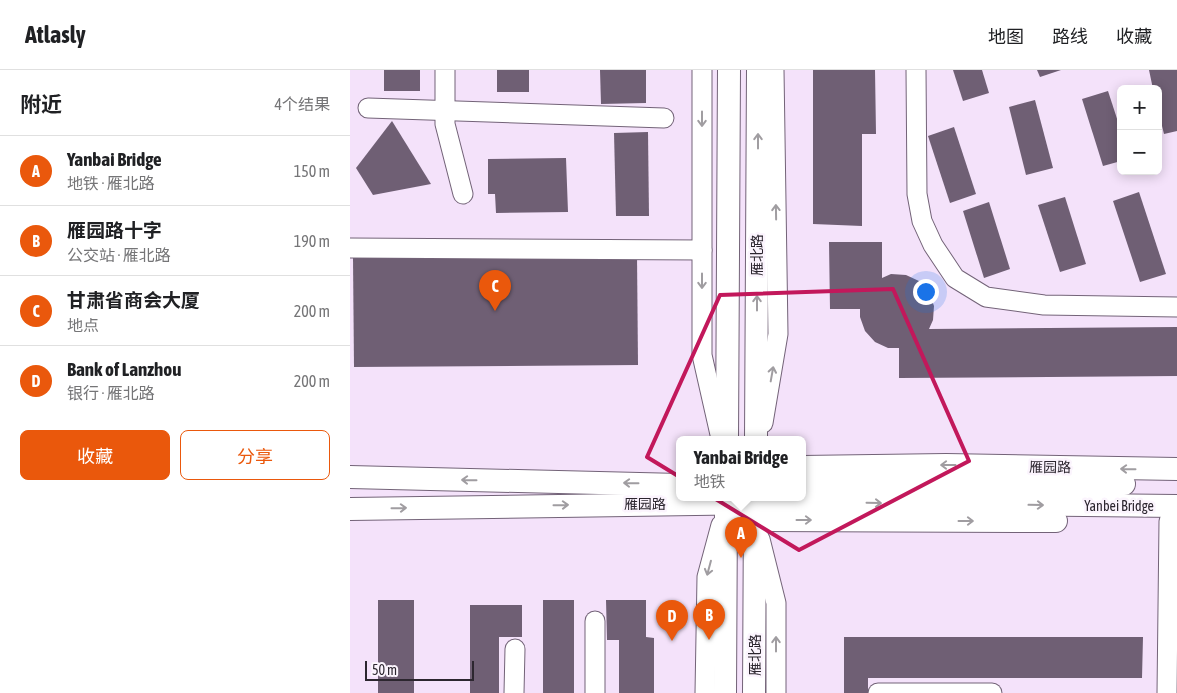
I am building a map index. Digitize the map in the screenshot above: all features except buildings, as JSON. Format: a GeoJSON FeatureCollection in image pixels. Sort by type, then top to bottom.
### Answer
{"type":"FeatureCollection","features":[{"type":"Feature","properties":{"kind":"main road"},"geometry":{"type":"LineString","coordinates":[[727,436],[729,70]]}},
{"type":"Feature","properties":{"kind":"main road","name":"雁北路"},"geometry":{"type":"LineString","coordinates":[[756,436],[758,70]]}},
{"type":"Feature","properties":{"kind":"main road","name":"雁园路"},"geometry":{"type":"LineString","coordinates":[[806,467],[946,465],[1177,469]]}},
{"type":"Feature","properties":{"kind":"main road","name":"雁园路"},"geometry":{"type":"LineString","coordinates":[[350,478],[676,485]]}},
{"type":"Feature","properties":{"kind":"main road","name":"雁园路"},"geometry":{"type":"LineString","coordinates":[[806,484],[1080,484]]}},
{"type":"Feature","properties":{"kind":"main road","name":"Yanbei Bridge"},"geometry":{"type":"LineString","coordinates":[[1080,484],[1177,484]]}},
{"type":"Feature","properties":{"kind":"main road","name":"雁园路"},"geometry":{"type":"LineString","coordinates":[[755,507],[827,502],[1060,506]]}},
{"type":"Feature","properties":{"kind":"main road","name":"Yanbei Bridge"},"geometry":{"type":"LineString","coordinates":[[1060,506],[1174,516]]}},
{"type":"Feature","properties":{"kind":"main road"},"geometry":{"type":"LineString","coordinates":[[725,693],[726,507]]}},
{"type":"Feature","properties":{"kind":"main road","name":"雁北路"},"geometry":{"type":"LineString","coordinates":[[754,693],[755,507]]}},
{"type":"Feature","properties":{"kind":"main road","name":"雁园路"},"geometry":{"type":"LineString","coordinates":[[350,509],[755,507],[1174,516]]}},
{"type":"Feature","properties":{"kind":"street"},"geometry":{"type":"LineString","coordinates":[[445,70],[445,124],[463,194]]}},
{"type":"Feature","properties":{"kind":"street"},"geometry":{"type":"LineString","coordinates":[[702,70],[702,354],[720,436]]}},
{"type":"Feature","properties":{"kind":"street"},"geometry":{"type":"LineString","coordinates":[[761,436],[778,334],[774,70]]}},
{"type":"Feature","properties":{"kind":"street"},"geometry":{"type":"LineString","coordinates":[[916,70],[916,194],[922,221],[933,245],[956,278],[986,297],[1044,305],[1177,307]]}},
{"type":"Feature","properties":{"kind":"street"},"geometry":{"type":"LineString","coordinates":[[368,108],[664,118]]}},
{"type":"Feature","properties":{"kind":"street"},"geometry":{"type":"LineString","coordinates":[[350,248],[702,250]]}},
{"type":"Feature","properties":{"kind":"street"},"geometry":{"type":"LineString","coordinates":[[706,693],[707,577],[726,507]]}},
{"type":"Feature","properties":{"kind":"street"},"geometry":{"type":"LineString","coordinates":[[755,507],[776,603],[776,693]]}},
{"type":"Feature","properties":{"kind":"street"},"geometry":{"type":"LineString","coordinates":[[1167,693],[1174,516]]}},
{"type":"Feature","properties":{"kind":"street"},"geometry":{"type":"LineString","coordinates":[[595,621],[596,693]]}},
{"type":"Feature","properties":{"kind":"street"},"geometry":{"type":"LineString","coordinates":[[514,693],[515,648]]}},
{"type":"Feature","properties":{"kind":"street"},"geometry":{"type":"LineString","coordinates":[[878,693],[992,693]]}},
{"type":"Feature","properties":{"kind":"highlighted area"},"geometry":{"type":"Polygon","coordinates":[[[893,289],[969,461],[799,550],[647,457],[720,295],[893,289]]]}},
{"type":"Feature","properties":{"kind":"place","name":"甘肃省商会大厦"},"geometry":{"type":"Point","coordinates":[495,311]}},
{"type":"Feature","properties":{"kind":"place","name":"Yanbai Bridge"},"geometry":{"type":"Point","coordinates":[741,558]}},
{"type":"Feature","properties":{"kind":"place","name":"雁园路十字"},"geometry":{"type":"Point","coordinates":[709,640]}},
{"type":"Feature","properties":{"kind":"place","name":"Bank of Lanzhou"},"geometry":{"type":"Point","coordinates":[672,641]}}]}
